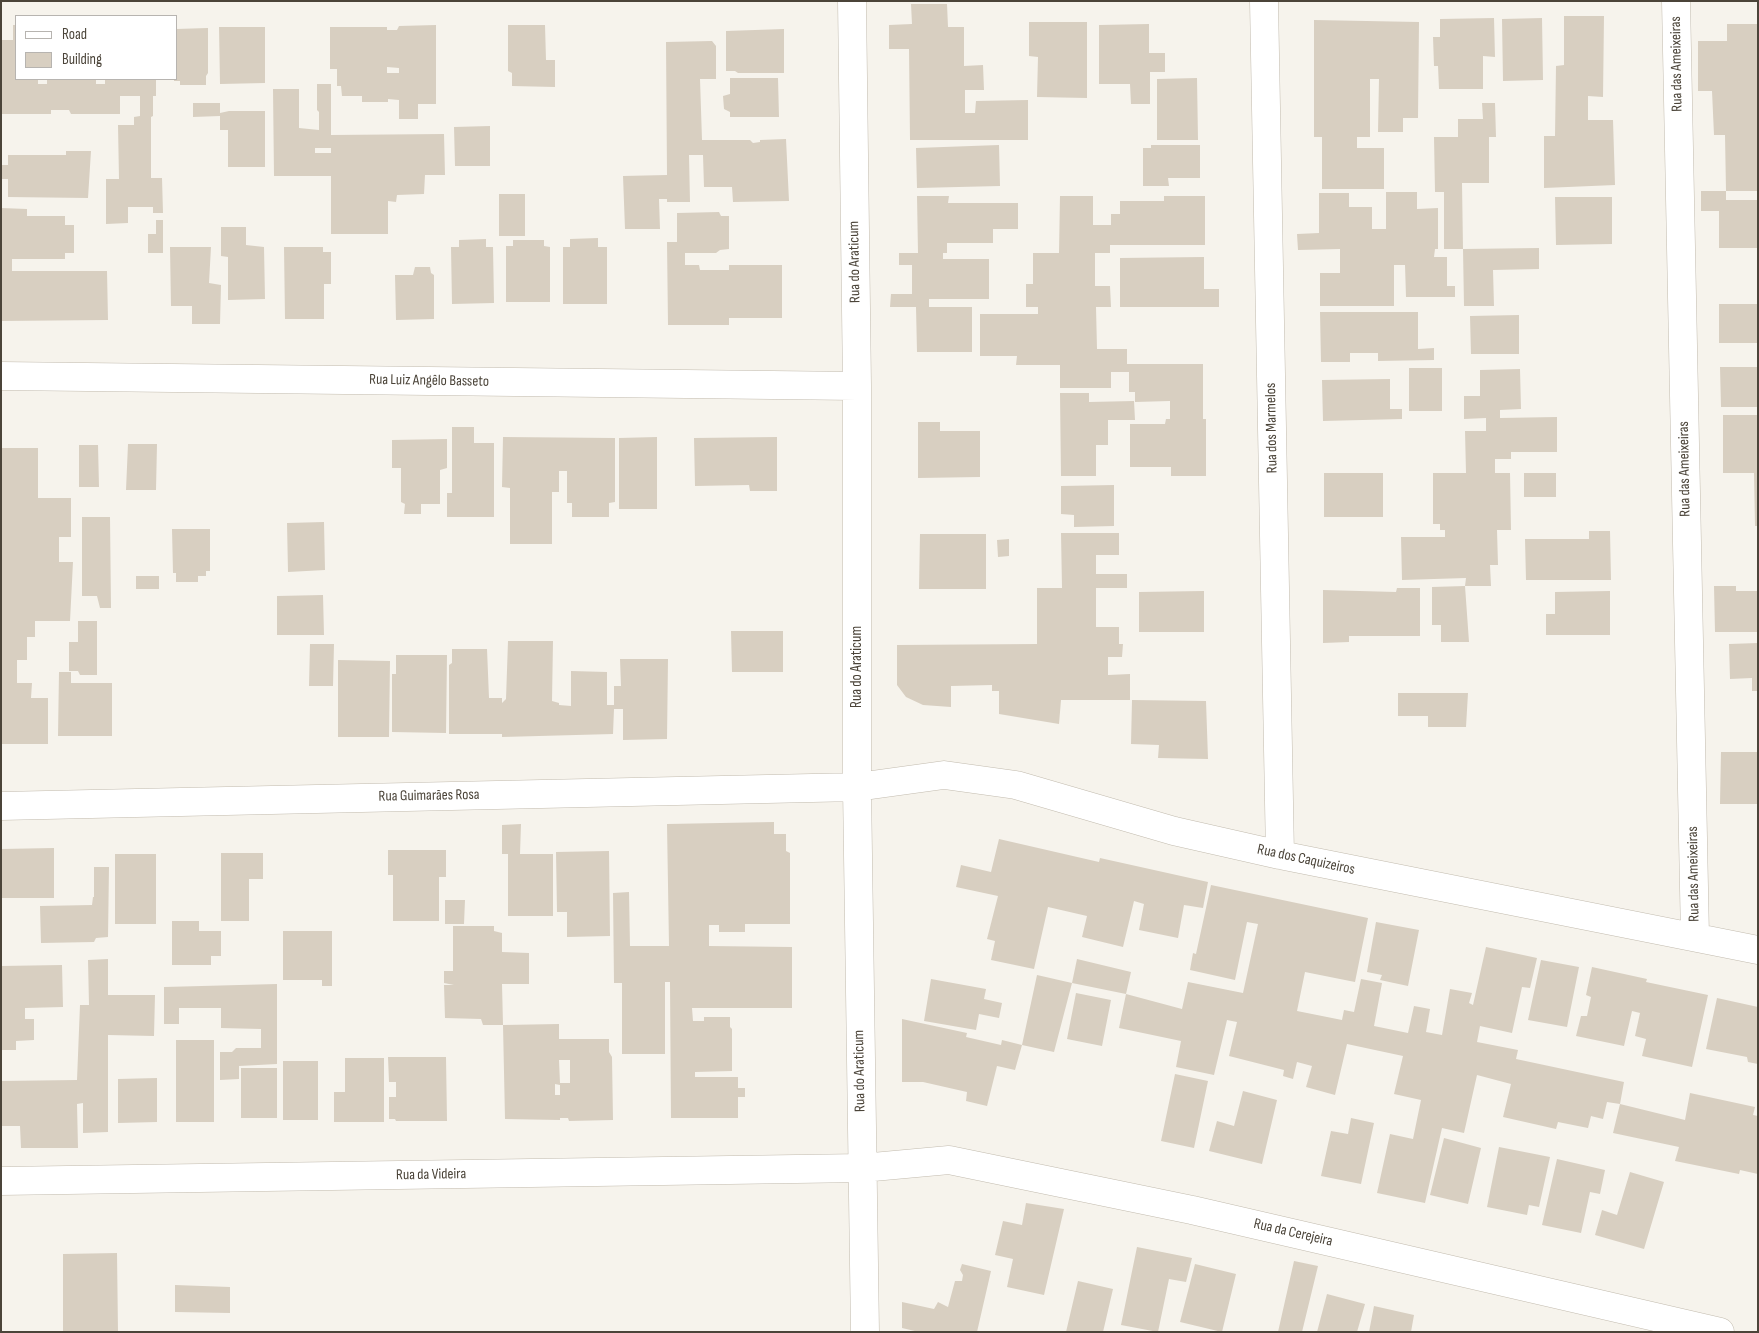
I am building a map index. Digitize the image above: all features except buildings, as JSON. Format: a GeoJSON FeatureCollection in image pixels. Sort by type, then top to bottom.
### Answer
{"type":"FeatureCollection","features":[{"type":"Feature","properties":{"kind":"street","name":"Rua do Araticum"},"geometry":{"type":"LineString","coordinates":[[852,1],[856,386],[856,786],[865,1332]]}},
{"type":"Feature","properties":{"kind":"street","name":"Rua dos Marmelos"},"geometry":{"type":"LineString","coordinates":[[1264,1],[1280,855]]}},
{"type":"Feature","properties":{"kind":"street","name":"Rua das Ameixeiras"},"geometry":{"type":"LineString","coordinates":[[1676,1],[1695,937]]}},
{"type":"Feature","properties":{"kind":"street","name":"Rua Luiz Angêlo Basseto"},"geometry":{"type":"LineString","coordinates":[[1,376],[856,386]]}},
{"type":"Feature","properties":{"kind":"street","name":"Rua dos Caquizeiros"},"geometry":{"type":"LineString","coordinates":[[856,786],[944,775],[1016,785],[1174,831],[1280,855],[1758,950]]}},
{"type":"Feature","properties":{"kind":"street","name":"Rua Guimarães Rosa"},"geometry":{"type":"LineString","coordinates":[[1,806],[856,786]]}},
{"type":"Feature","properties":{"kind":"street","name":"Rua da Cerejeira"},"geometry":{"type":"LineString","coordinates":[[862,1168],[949,1160],[1192,1210],[1720,1332]]}},
{"type":"Feature","properties":{"kind":"street","name":"Rua da Videira"},"geometry":{"type":"LineString","coordinates":[[1,1181],[862,1168]]}}]}
